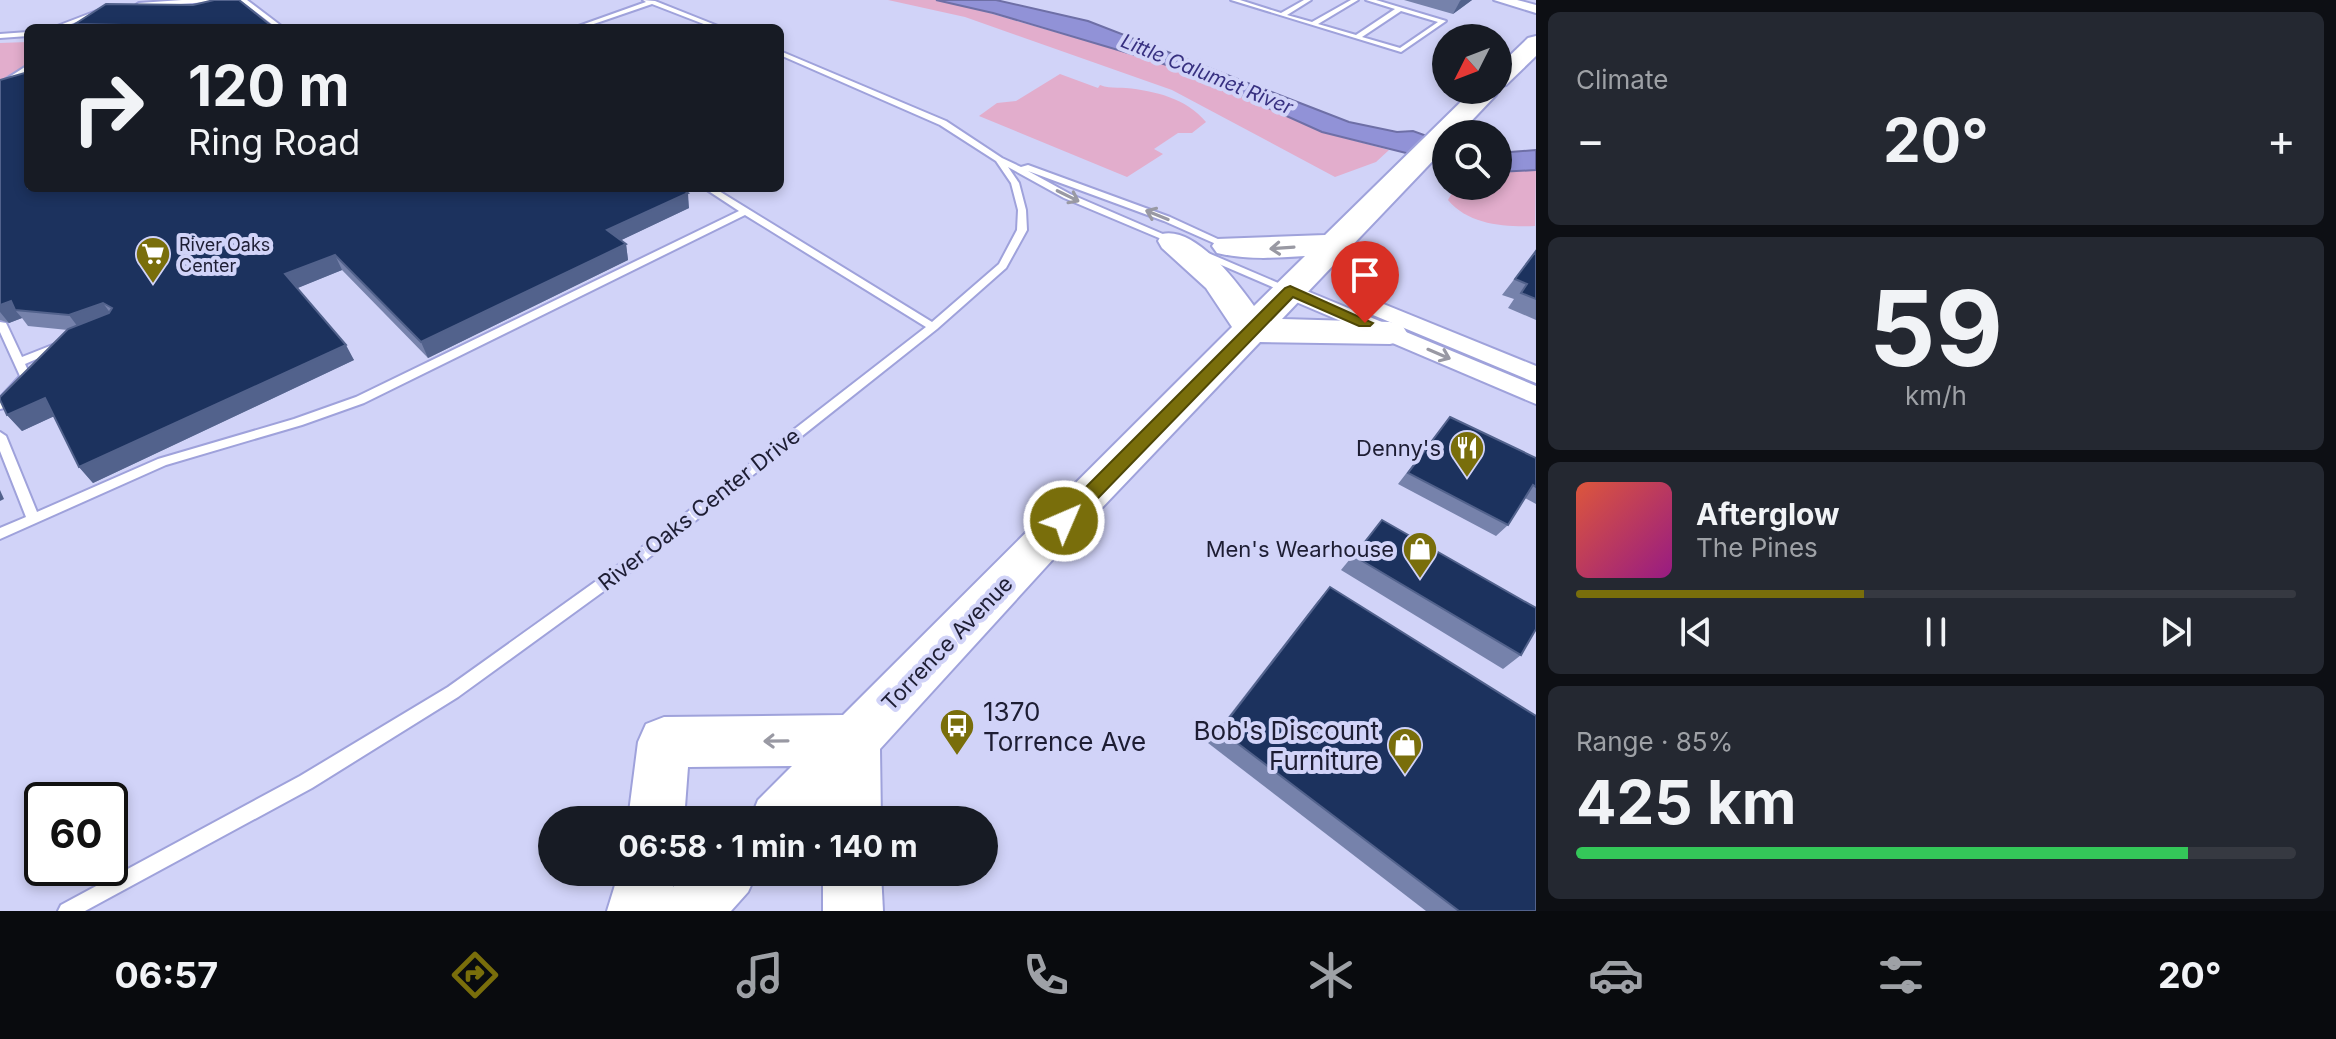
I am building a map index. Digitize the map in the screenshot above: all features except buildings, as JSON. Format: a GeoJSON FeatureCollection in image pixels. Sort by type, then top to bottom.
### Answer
{"type":"FeatureCollection","features":[{"type":"Feature","properties":{"kind":"main road"},"geometry":{"type":"LineString","coordinates":[[1512,66],[1536,43]]}},
{"type":"Feature","properties":{"kind":"main road","name":"Torrence Avenue"},"geometry":{"type":"LineString","coordinates":[[791,806],[1041,543],[1473,104]]}},
{"type":"Feature","properties":{"kind":"main road"},"geometry":{"type":"LineString","coordinates":[[1173,241],[1214,274],[1252,331],[1390,333]]}},
{"type":"Feature","properties":{"kind":"main road"},"geometry":{"type":"LineString","coordinates":[[1228,246],[1269,249],[1335,244]]}},
{"type":"Feature","properties":{"kind":"main road"},"geometry":{"type":"LineString","coordinates":[[657,806],[664,742],[854,740],[853,806]]}},
{"type":"Feature","properties":{"kind":"main road"},"geometry":{"type":"LineString","coordinates":[[637,911],[644,886]]}},
{"type":"Feature","properties":{"kind":"main road"},"geometry":{"type":"LineString","coordinates":[[691,911],[715,886]]}},
{"type":"Feature","properties":{"kind":"main road"},"geometry":{"type":"LineString","coordinates":[[852,886],[853,911]]}},
{"type":"Feature","properties":{"kind":"street"},"geometry":{"type":"LineString","coordinates":[[1501,0],[1536,9]]}},
{"type":"Feature","properties":{"kind":"street"},"geometry":{"type":"LineString","coordinates":[[1296,284],[1390,333],[1536,396]]}},
{"type":"Feature","properties":{"kind":"street"},"geometry":{"type":"LineString","coordinates":[[1296,284],[1536,375]]}},
{"type":"Feature","properties":{"kind":"lane"},"geometry":{"type":"LineString","coordinates":[[134,6],[208,0]]}},
{"type":"Feature","properties":{"kind":"lane"},"geometry":{"type":"LineString","coordinates":[[243,0],[276,24]]}},
{"type":"Feature","properties":{"kind":"lane"},"geometry":{"type":"LineString","coordinates":[[1234,0],[1401,50],[1443,21],[1369,0]]}},
{"type":"Feature","properties":{"kind":"lane"},"geometry":{"type":"LineString","coordinates":[[1289,0],[1305,2]]}},
{"type":"Feature","properties":{"kind":"lane"},"geometry":{"type":"LineString","coordinates":[[1313,24],[1355,0]]}},
{"type":"Feature","properties":{"kind":"lane"},"geometry":{"type":"LineString","coordinates":[[587,24],[650,1],[710,24]]}},
{"type":"Feature","properties":{"kind":"lane"},"geometry":{"type":"LineString","coordinates":[[1282,15],[1305,2]]}},
{"type":"Feature","properties":{"kind":"lane"},"geometry":{"type":"LineString","coordinates":[[1357,37],[1400,9]]}},
{"type":"Feature","properties":{"kind":"lane"},"geometry":{"type":"LineString","coordinates":[[68,24],[107,10]]}},
{"type":"Feature","properties":{"kind":"lane"},"geometry":{"type":"LineString","coordinates":[[0,36],[24,34]]}},
{"type":"Feature","properties":{"kind":"lane","name":"River Oaks Center Drive"},"geometry":{"type":"LineString","coordinates":[[67,911],[306,782],[453,692],[632,563],[933,327],[985,285],[1003,266],[1016,247],[1022,230],[1022,210],[1015,183],[999,159],[943,123],[784,55]]}},
{"type":"Feature","properties":{"kind":"lane"},"geometry":{"type":"LineString","coordinates":[[0,86],[24,70]]}},
{"type":"Feature","properties":{"kind":"lane"},"geometry":{"type":"LineString","coordinates":[[999,159],[1067,196],[1173,241],[1296,284]]}},
{"type":"Feature","properties":{"kind":"lane"},"geometry":{"type":"LineString","coordinates":[[999,159],[1072,182],[1228,246]]}},
{"type":"Feature","properties":{"kind":"lane"},"geometry":{"type":"LineString","coordinates":[[714,192],[933,327]]}},
{"type":"Feature","properties":{"kind":"lane"},"geometry":{"type":"LineString","coordinates":[[0,534],[162,462],[298,422],[360,400],[745,211]]}},
{"type":"Feature","properties":{"kind":"lane"},"geometry":{"type":"LineString","coordinates":[[0,405],[26,377],[2,325]]}},
{"type":"Feature","properties":{"kind":"lane"},"geometry":{"type":"LineString","coordinates":[[19,362],[74,340]]}},
{"type":"Feature","properties":{"kind":"lane"},"geometry":{"type":"LineString","coordinates":[[0,436],[34,520]]}},
{"type":"Feature","properties":{"kind":"shaded area"},"geometry":{"type":"Polygon","coordinates":[[[888,0],[936,0],[972,8],[1145,58],[1188,72],[1322,132],[1389,150],[1376,162],[1335,177],[1172,90],[965,17],[888,0]]]}},
{"type":"Feature","properties":{"kind":"shaded area"},"geometry":{"type":"Polygon","coordinates":[[[24,42],[24,66],[0,82],[0,43],[24,42]]]}},
{"type":"Feature","properties":{"kind":"shaded area"},"geometry":{"type":"Polygon","coordinates":[[[1060,74],[1098,88],[1100,85],[1137,89],[1169,97],[1189,107],[1206,122],[1192,133],[1178,133],[1154,149],[1163,154],[1127,177],[979,116],[997,103],[1016,101],[1060,74]]]}},
{"type":"Feature","properties":{"kind":"shaded area"},"geometry":{"type":"Polygon","coordinates":[[[1536,170],[1535,226],[1488,223],[1466,215],[1448,200],[1512,200],[1512,171],[1536,170]]]}},
{"type":"Feature","properties":{"kind":"water","name":"Little Calumet River"},"geometry":{"type":"Polygon","coordinates":[[[936,0],[996,0],[1088,21],[1349,122],[1397,132],[1413,131],[1432,138],[1432,160],[1322,132],[1188,72],[993,13],[936,0]]]}},
{"type":"Feature","properties":{"kind":"water"},"geometry":{"type":"Polygon","coordinates":[[[1536,150],[1536,170],[1512,171],[1512,152],[1536,150]]]}},
{"type":"Feature","properties":{"kind":"place","name":"River Oaks Center"},"geometry":{"type":"Point","coordinates":[153,285]}},
{"type":"Feature","properties":{"kind":"place","name":"Denny's"},"geometry":{"type":"Point","coordinates":[1467,479]}},
{"type":"Feature","properties":{"kind":"place","name":"Men's Wearhouse"},"geometry":{"type":"Point","coordinates":[1420,580]}},
{"type":"Feature","properties":{"kind":"place","name":"1370 Torrence Ave"},"geometry":{"type":"Point","coordinates":[957,757]}},
{"type":"Feature","properties":{"kind":"place","name":"Bob's Discount Furniture"},"geometry":{"type":"Point","coordinates":[1405,776]}},
{"type":"Feature","properties":{"kind":"route"},"geometry":{"type":"LineString","coordinates":[[1064,521],[1290,291],[1365,323]]}}]}
